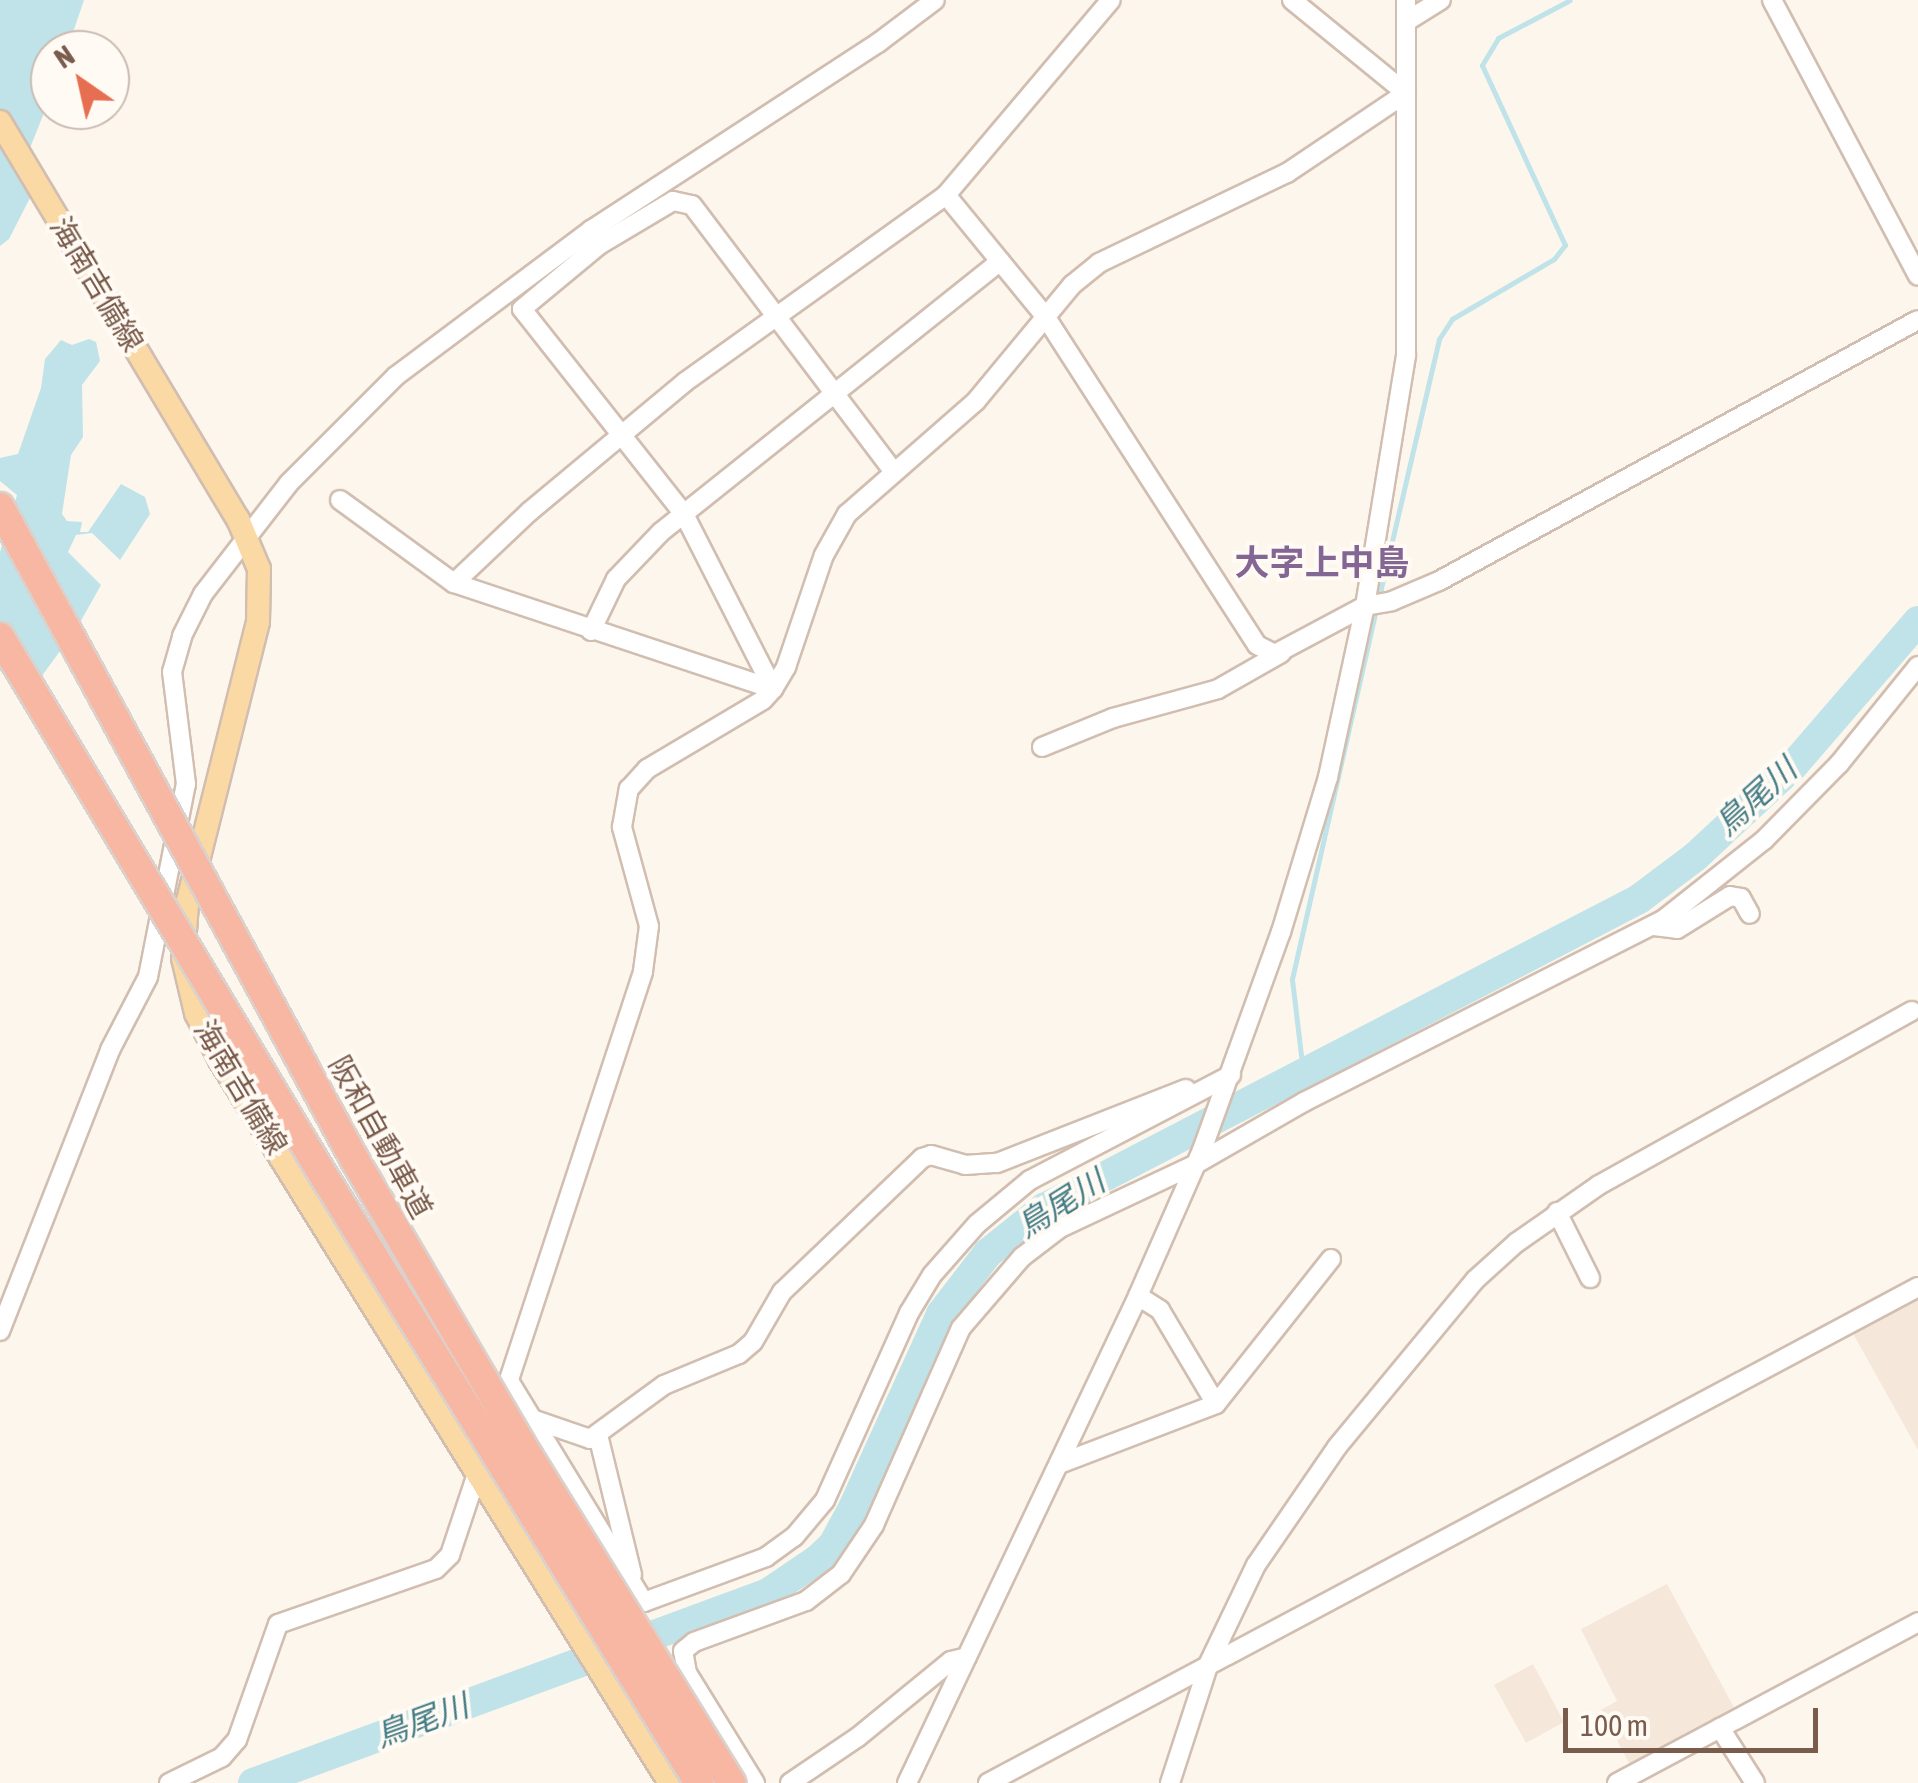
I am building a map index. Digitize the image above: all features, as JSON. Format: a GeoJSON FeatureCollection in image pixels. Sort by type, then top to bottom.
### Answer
{"type":"FeatureCollection","features":[{"type":"Feature","properties":{"kind":"highway","name":"阪和自動車道"},"geometry":{"type":"LineString","coordinates":[[0,506],[365,1177],[528,1455],[731,1783]]}},
{"type":"Feature","properties":{"kind":"highway"},"geometry":{"type":"LineString","coordinates":[[0,636],[320,1170],[699,1783]]}},
{"type":"Feature","properties":{"kind":"main road","name":"海南吉備線"},"geometry":{"type":"LineString","coordinates":[[0,122],[242,528],[259,569],[258,622],[187,904],[185,975],[196,1014],[220,1060],[670,1783]]}},
{"type":"Feature","properties":{"kind":"street"},"geometry":{"type":"LineString","coordinates":[[0,1331],[110,1050],[148,977],[186,784],[172,672],[182,636],[242,528],[396,376],[935,0]]}},
{"type":"Feature","properties":{"kind":"street"},"geometry":{"type":"LineString","coordinates":[[454,584],[620,435],[946,194],[1112,0]]}},
{"type":"Feature","properties":{"kind":"street"},"geometry":{"type":"LineString","coordinates":[[1292,0],[1406,93]]}},
{"type":"Feature","properties":{"kind":"street"},"geometry":{"type":"LineString","coordinates":[[907,1783],[1138,1296],[1199,1157],[1231,1077],[1328,777],[1365,606],[1406,355],[1406,0]]}},
{"type":"Feature","properties":{"kind":"street"},"geometry":{"type":"LineString","coordinates":[[1407,21],[1441,0]]}},
{"type":"Feature","properties":{"kind":"street"},"geometry":{"type":"LineString","coordinates":[[1772,0],[1918,276]]}},
{"type":"Feature","properties":{"kind":"street"},"geometry":{"type":"LineString","coordinates":[[170,1783],[222,1757],[237,1740],[278,1624],[436,1570],[450,1555],[643,972],[648,912],[622,827],[624,801],[647,769],[763,700],[773,690],[786,666],[831,539],[847,514],[976,401],[1044,316],[1099,264],[1287,174],[1406,93]]}},
{"type":"Feature","properties":{"kind":"street"},"geometry":{"type":"LineString","coordinates":[[946,194],[1044,316],[1257,645],[1266,652],[1283,652]]}},
{"type":"Feature","properties":{"kind":"street"},"geometry":{"type":"LineString","coordinates":[[773,690],[684,514],[522,309],[595,238],[683,200],[700,214],[893,471]]}},
{"type":"Feature","properties":{"kind":"street"},"geometry":{"type":"LineString","coordinates":[[592,632],[606,594],[625,568],[684,514],[1000,262]]}},
{"type":"Feature","properties":{"kind":"street"},"geometry":{"type":"LineString","coordinates":[[1042,748],[1113,718],[1218,689],[1365,606],[1392,601],[1438,580],[1918,320]]}},
{"type":"Feature","properties":{"kind":"street"},"geometry":{"type":"LineString","coordinates":[[340,500],[454,584],[773,690]]}},
{"type":"Feature","properties":{"kind":"street"},"geometry":{"type":"LineString","coordinates":[[755,1783],[687,1673],[683,1651],[694,1642],[806,1601],[841,1574],[874,1525],[951,1348],[984,1296],[1047,1236],[1654,926],[1698,896],[1764,840],[1839,764],[1918,666]]}},
{"type":"Feature","properties":{"kind":"street"},"geometry":{"type":"LineString","coordinates":[[1654,926],[1676,929],[1730,896],[1741,898],[1750,914]]}},
{"type":"Feature","properties":{"kind":"street"},"geometry":{"type":"LineString","coordinates":[[1170,1783],[1209,1662],[1256,1565],[1337,1447],[1475,1280],[1557,1212],[1691,1131],[1912,1011]]}},
{"type":"Feature","properties":{"kind":"street"},"geometry":{"type":"LineString","coordinates":[[532,1419],[590,1439],[664,1385],[747,1348],[782,1292],[922,1158],[965,1165],[997,1163],[1231,1077]]}},
{"type":"Feature","properties":{"kind":"street"},"geometry":{"type":"LineString","coordinates":[[509,1381],[640,1598],[651,1602],[766,1556],[794,1537],[825,1500],[880,1369],[916,1301],[977,1224],[1030,1180],[1231,1077]]}},
{"type":"Feature","properties":{"kind":"street"},"geometry":{"type":"LineString","coordinates":[[1557,1212],[1590,1278]]}},
{"type":"Feature","properties":{"kind":"street"},"geometry":{"type":"LineString","coordinates":[[1059,1464],[1216,1404],[1331,1260]]}},
{"type":"Feature","properties":{"kind":"street"},"geometry":{"type":"LineString","coordinates":[[988,1783],[1918,1287]]}},
{"type":"Feature","properties":{"kind":"street"},"geometry":{"type":"LineString","coordinates":[[1138,1296],[1160,1310],[1216,1404]]}},
{"type":"Feature","properties":{"kind":"street"},"geometry":{"type":"LineString","coordinates":[[598,1435],[631,1584]]}},
{"type":"Feature","properties":{"kind":"street"},"geometry":{"type":"LineString","coordinates":[[1617,1783],[1918,1622]]}},
{"type":"Feature","properties":{"kind":"street"},"geometry":{"type":"LineString","coordinates":[[790,1783],[858,1738],[951,1660],[967,1657]]}},
{"type":"Feature","properties":{"kind":"street"},"geometry":{"type":"LineString","coordinates":[[1720,1728],[1755,1783]]}},
{"type":"Feature","properties":{"kind":"shaded area"},"geometry":{"type":"Polygon","coordinates":[[[1918,1294],[1918,1450],[1851,1330],[1918,1294]]]}},
{"type":"Feature","properties":{"kind":"shaded area"},"geometry":{"type":"Polygon","coordinates":[[[1667,1584],[1736,1711],[1631,1767],[1601,1710],[1617,1701],[1581,1629],[1667,1584]]]}},
{"type":"Feature","properties":{"kind":"shaded area"},"geometry":{"type":"Polygon","coordinates":[[[1533,1664],[1564,1722],[1526,1743],[1494,1685],[1533,1664]]]}},
{"type":"Feature","properties":{"kind":"water"},"geometry":{"type":"Polygon","coordinates":[[[0,0],[84,0],[74,30],[30,30],[30,130],[37,130],[28,153],[33,192],[9,239],[0,246],[0,0]]]}},
{"type":"Feature","properties":{"kind":"water"},"geometry":{"type":"Polygon","coordinates":[[[89,339],[96,342],[100,361],[82,385],[83,437],[71,455],[62,514],[67,521],[82,522],[80,532],[88,532],[121,484],[145,497],[150,514],[120,560],[92,533],[76,535],[68,552],[101,585],[78,626],[39,680],[0,671],[0,552],[17,495],[0,481],[0,458],[18,454],[41,388],[45,359],[61,340],[72,345],[89,339]]]}},
{"type":"Feature","properties":{"kind":"waterway"},"geometry":{"type":"LineString","coordinates":[[1379,597],[1439,339],[1452,319],[1554,259],[1565,245],[1482,65],[1498,38],[1570,0]]}},
{"type":"Feature","properties":{"kind":"waterway"},"geometry":{"type":"LineString","coordinates":[[1308,1071],[1301,1055],[1292,979],[1376,608]]}},
{"type":"Feature","properties":{"kind":"waterway","name":"鳥尾川"},"geometry":{"type":"LineString","coordinates":[[253,1783],[768,1593],[817,1560],[833,1545],[854,1506],[941,1314],[988,1253],[1044,1208],[1639,899],[1695,857],[1792,767],[1918,621]]}},
{"type":"Feature","properties":{"kind":"district","name":"大字上中島"},"geometry":{"type":"Point","coordinates":[1322,562]}}]}
